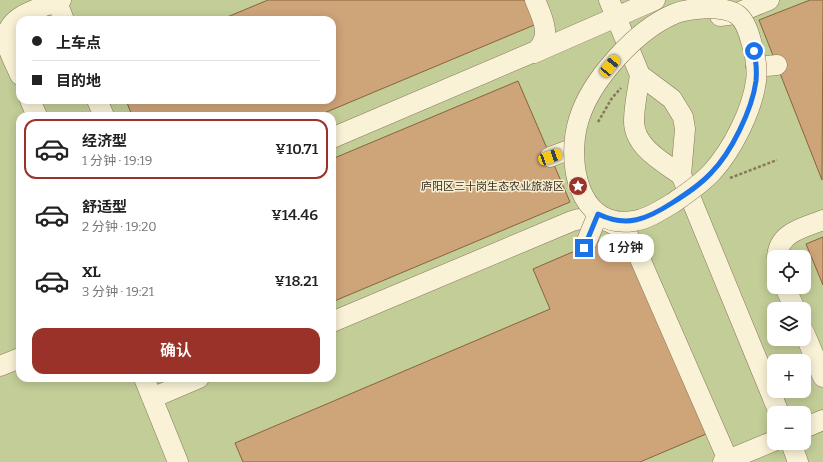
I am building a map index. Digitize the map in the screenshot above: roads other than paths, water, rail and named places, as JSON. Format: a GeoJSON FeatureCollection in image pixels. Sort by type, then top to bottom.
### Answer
{"type":"FeatureCollection","features":[{"type":"Feature","properties":{"kind":"street"},"geometry":{"type":"LineString","coordinates":[[532,54],[540,48],[546,32],[544,21],[535,0]]}},
{"type":"Feature","properties":{"kind":"street"},"geometry":{"type":"LineString","coordinates":[[336,136],[532,54],[612,8],[655,0]]}},
{"type":"Feature","properties":{"kind":"street"},"geometry":{"type":"LineString","coordinates":[[687,0],[696,9],[704,13],[720,16],[735,14],[769,0]]}},
{"type":"Feature","properties":{"kind":"street"},"geometry":{"type":"LineString","coordinates":[[21,16],[59,1],[63,16]]}},
{"type":"Feature","properties":{"kind":"street"},"geometry":{"type":"LineString","coordinates":[[720,4],[736,13],[744,22],[754,51],[756,67],[756,82],[751,102],[737,137],[712,173],[689,192],[663,209],[640,220],[625,222],[615,221],[598,214],[589,206],[582,195],[575,169],[574,148],[578,119],[585,104],[604,74],[617,58],[647,30],[674,14],[687,10],[708,8],[720,4]]}},
{"type":"Feature","properties":{"kind":"street"},"geometry":{"type":"LineString","coordinates":[[612,8],[640,74],[672,99],[683,117],[685,129],[681,175],[776,406]]}},
{"type":"Feature","properties":{"kind":"street"},"geometry":{"type":"LineString","coordinates":[[16,20],[9,30],[8,43],[16,64]]}},
{"type":"Feature","properties":{"kind":"street"},"geometry":{"type":"LineString","coordinates":[[756,67],[777,65]]}},
{"type":"Feature","properties":{"kind":"street"},"geometry":{"type":"LineString","coordinates":[[640,74],[634,122],[637,135],[649,151],[681,175]]}},
{"type":"Feature","properties":{"kind":"street"},"geometry":{"type":"LineString","coordinates":[[550,157],[574,148]]}},
{"type":"Feature","properties":{"kind":"street"},"geometry":{"type":"LineString","coordinates":[[584,248],[598,214]]}},
{"type":"Feature","properties":{"kind":"street"},"geometry":{"type":"LineString","coordinates":[[336,320],[572,221],[588,218],[604,220],[613,223],[622,229],[629,236],[634,245],[725,461],[767,444]]}},
{"type":"Feature","properties":{"kind":"street"},"geometry":{"type":"LineString","coordinates":[[778,250],[779,246],[788,235],[823,220]]}},
{"type":"Feature","properties":{"kind":"street"},"geometry":{"type":"LineString","coordinates":[[810,346],[823,377]]}},
{"type":"Feature","properties":{"kind":"street"},"geometry":{"type":"LineString","coordinates":[[0,366],[16,360]]}},
{"type":"Feature","properties":{"kind":"street"},"geometry":{"type":"LineString","coordinates":[[146,382],[178,462]]}},
{"type":"Feature","properties":{"kind":"street"},"geometry":{"type":"LineString","coordinates":[[152,398],[190,382]]}},
{"type":"Feature","properties":{"kind":"street"},"geometry":{"type":"LineString","coordinates":[[811,425],[823,420]]}},
{"type":"Feature","properties":{"kind":"street"},"geometry":{"type":"LineString","coordinates":[[794,450],[798,462]]}},
{"type":"Feature","properties":{"kind":"place","name":"庐阳区三十岗生态农业旅游区"},"geometry":{"type":"Point","coordinates":[578,186]}}]}
